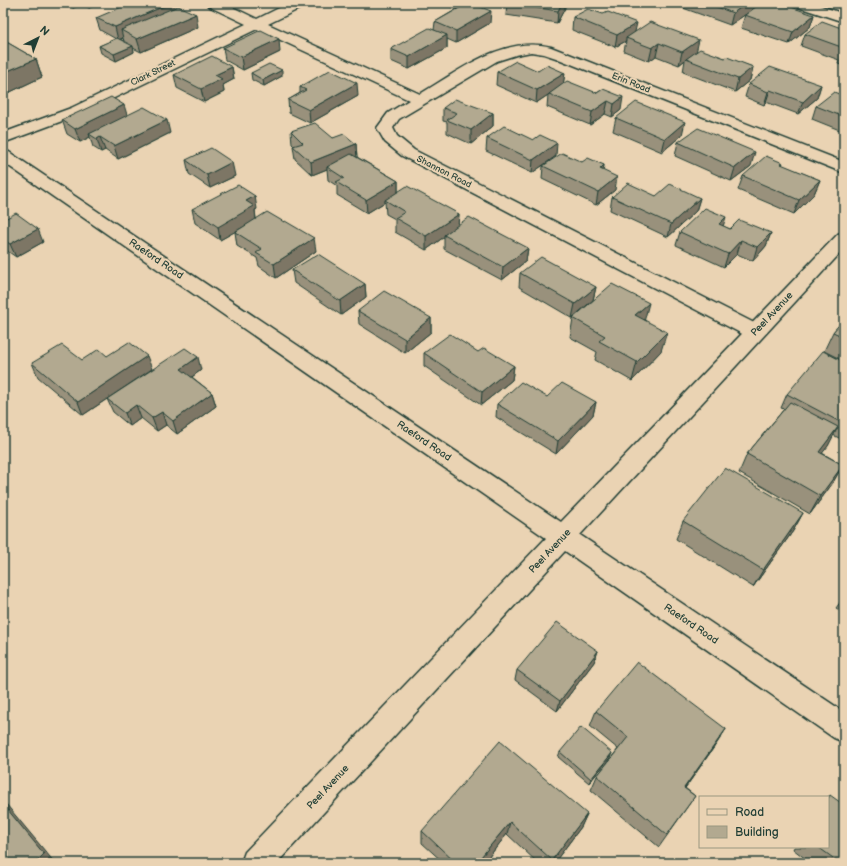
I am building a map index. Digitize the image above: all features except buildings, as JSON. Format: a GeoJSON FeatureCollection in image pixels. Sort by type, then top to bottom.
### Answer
{"type":"FeatureCollection","features":[{"type":"Feature","properties":{"kind":"street"},"geometry":{"type":"LineString","coordinates":[[213,3],[420,100]]}},
{"type":"Feature","properties":{"kind":"street","name":"Clark Street"},"geometry":{"type":"LineString","coordinates":[[3,138],[76,110],[300,3]]}},
{"type":"Feature","properties":{"kind":"street"},"geometry":{"type":"LineString","coordinates":[[800,3],[844,18]]}},
{"type":"Feature","properties":{"kind":"street","name":"Erin Road"},"geometry":{"type":"LineString","coordinates":[[420,100],[492,58],[513,51],[531,48],[546,50],[844,168]]}},
{"type":"Feature","properties":{"kind":"street","name":"Shannon Road"},"geometry":{"type":"LineString","coordinates":[[420,100],[393,116],[385,128],[391,139],[408,153],[755,332]]}},
{"type":"Feature","properties":{"kind":"street","name":"Raeford Road"},"geometry":{"type":"LineString","coordinates":[[3,155],[844,728]]}},
{"type":"Feature","properties":{"kind":"street","name":"Peel Avenue"},"geometry":{"type":"LineString","coordinates":[[256,863],[844,238]]}}]}
